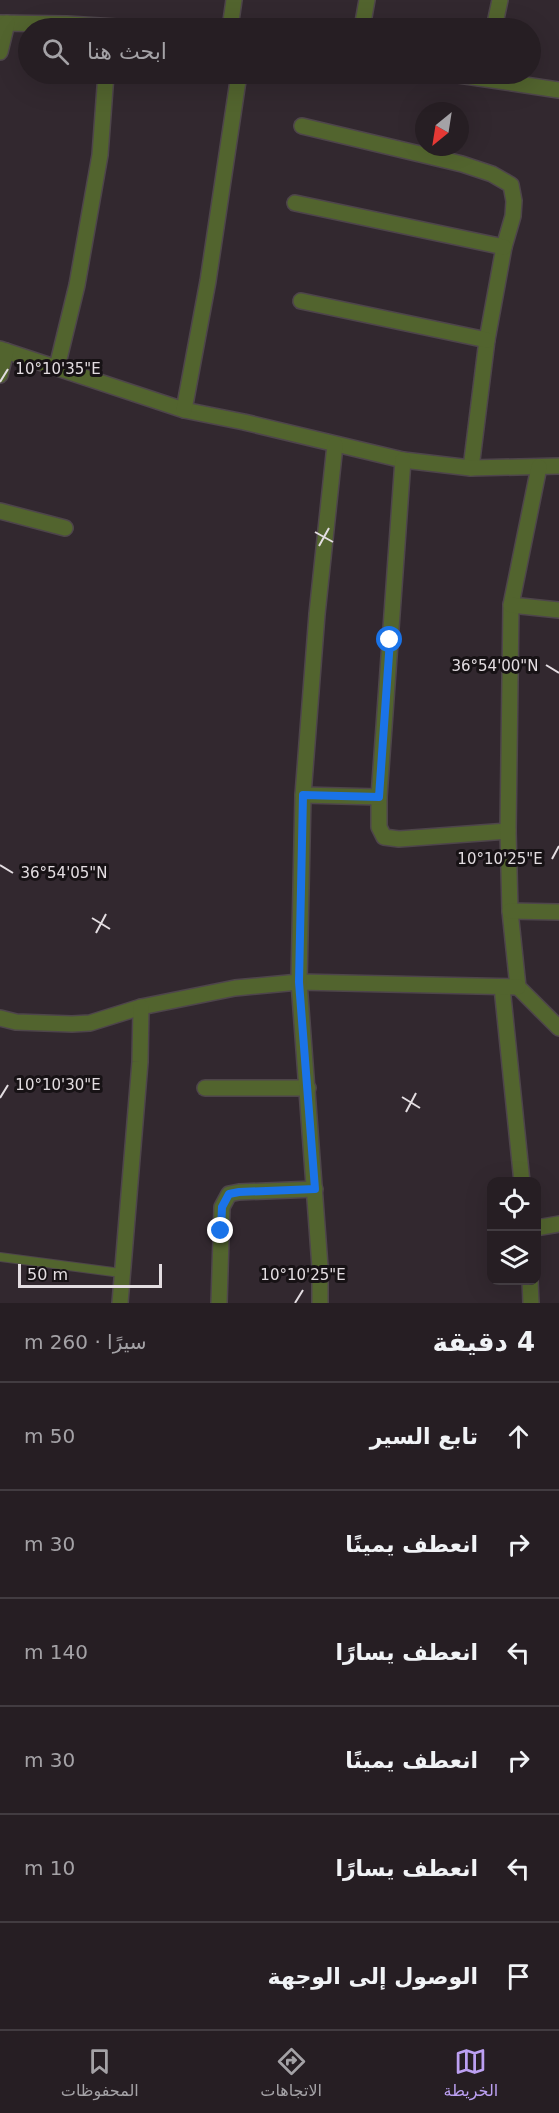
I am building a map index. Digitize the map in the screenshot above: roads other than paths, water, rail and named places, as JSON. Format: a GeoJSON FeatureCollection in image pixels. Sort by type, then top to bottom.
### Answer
{"type":"FeatureCollection","features":[{"type":"Feature","properties":{"kind":"street"},"geometry":{"type":"LineString","coordinates":[[231,18],[234,0]]}},
{"type":"Feature","properties":{"kind":"street"},"geometry":{"type":"LineString","coordinates":[[364,18],[367,0]]}},
{"type":"Feature","properties":{"kind":"street"},"geometry":{"type":"LineString","coordinates":[[496,18],[500,0]]}},
{"type":"Feature","properties":{"kind":"street"},"geometry":{"type":"LineString","coordinates":[[0,52],[3,23],[18,23]]}},
{"type":"Feature","properties":{"kind":"street"},"geometry":{"type":"LineString","coordinates":[[57,367],[77,285],[100,155],[105,84]]}},
{"type":"Feature","properties":{"kind":"street"},"geometry":{"type":"LineString","coordinates":[[184,410],[210,270],[238,84]]}},
{"type":"Feature","properties":{"kind":"street"},"geometry":{"type":"LineString","coordinates":[[527,84],[559,90]]}},
{"type":"Feature","properties":{"kind":"street"},"geometry":{"type":"LineString","coordinates":[[302,126],[462,164],[502,179],[511,185],[514,201],[513,216],[504,247],[487,340],[471,468]]}},
{"type":"Feature","properties":{"kind":"street"},"geometry":{"type":"LineString","coordinates":[[295,203],[504,247]]}},
{"type":"Feature","properties":{"kind":"street"},"geometry":{"type":"LineString","coordinates":[[301,300],[487,340]]}},
{"type":"Feature","properties":{"kind":"street"},"geometry":{"type":"LineString","coordinates":[[0,375],[3,350],[184,410],[403,460],[471,468],[539,467],[558,464]]}},
{"type":"Feature","properties":{"kind":"street"},"geometry":{"type":"LineString","coordinates":[[320,1303],[315,1189],[299,982],[303,795],[317,614],[335,445]]}},
{"type":"Feature","properties":{"kind":"street"},"geometry":{"type":"LineString","coordinates":[[403,460],[379,797],[381,832],[384,837],[390,838],[508,831]]}},
{"type":"Feature","properties":{"kind":"street"},"geometry":{"type":"LineString","coordinates":[[522,1177],[510,987],[508,831],[510,605],[539,467]]}},
{"type":"Feature","properties":{"kind":"street"},"geometry":{"type":"LineString","coordinates":[[0,511],[65,528]]}},
{"type":"Feature","properties":{"kind":"street"},"geometry":{"type":"LineString","coordinates":[[510,605],[559,610]]}},
{"type":"Feature","properties":{"kind":"street"},"geometry":{"type":"LineString","coordinates":[[303,795],[379,797]]}},
{"type":"Feature","properties":{"kind":"street"},"geometry":{"type":"LineString","coordinates":[[510,911],[559,912]]}},
{"type":"Feature","properties":{"kind":"street"},"geometry":{"type":"LineString","coordinates":[[0,1018],[16,1022],[90,1023],[141,1007],[235,988],[299,982],[510,987],[559,1028]]}},
{"type":"Feature","properties":{"kind":"street"},"geometry":{"type":"LineString","coordinates":[[120,1303],[140,1062],[141,1007]]}},
{"type":"Feature","properties":{"kind":"street"},"geometry":{"type":"LineString","coordinates":[[205,1088],[308,1088]]}},
{"type":"Feature","properties":{"kind":"street"},"geometry":{"type":"LineString","coordinates":[[219,1303],[222,1207],[229,1194],[315,1189]]}},
{"type":"Feature","properties":{"kind":"street"},"geometry":{"type":"LineString","coordinates":[[541,1227],[559,1224]]}},
{"type":"Feature","properties":{"kind":"street"},"geometry":{"type":"LineString","coordinates":[[530,1285],[531,1303]]}},
{"type":"Feature","properties":{"kind":"lane"},"geometry":{"type":"LineString","coordinates":[[0,1257],[121,1273]]}}]}
